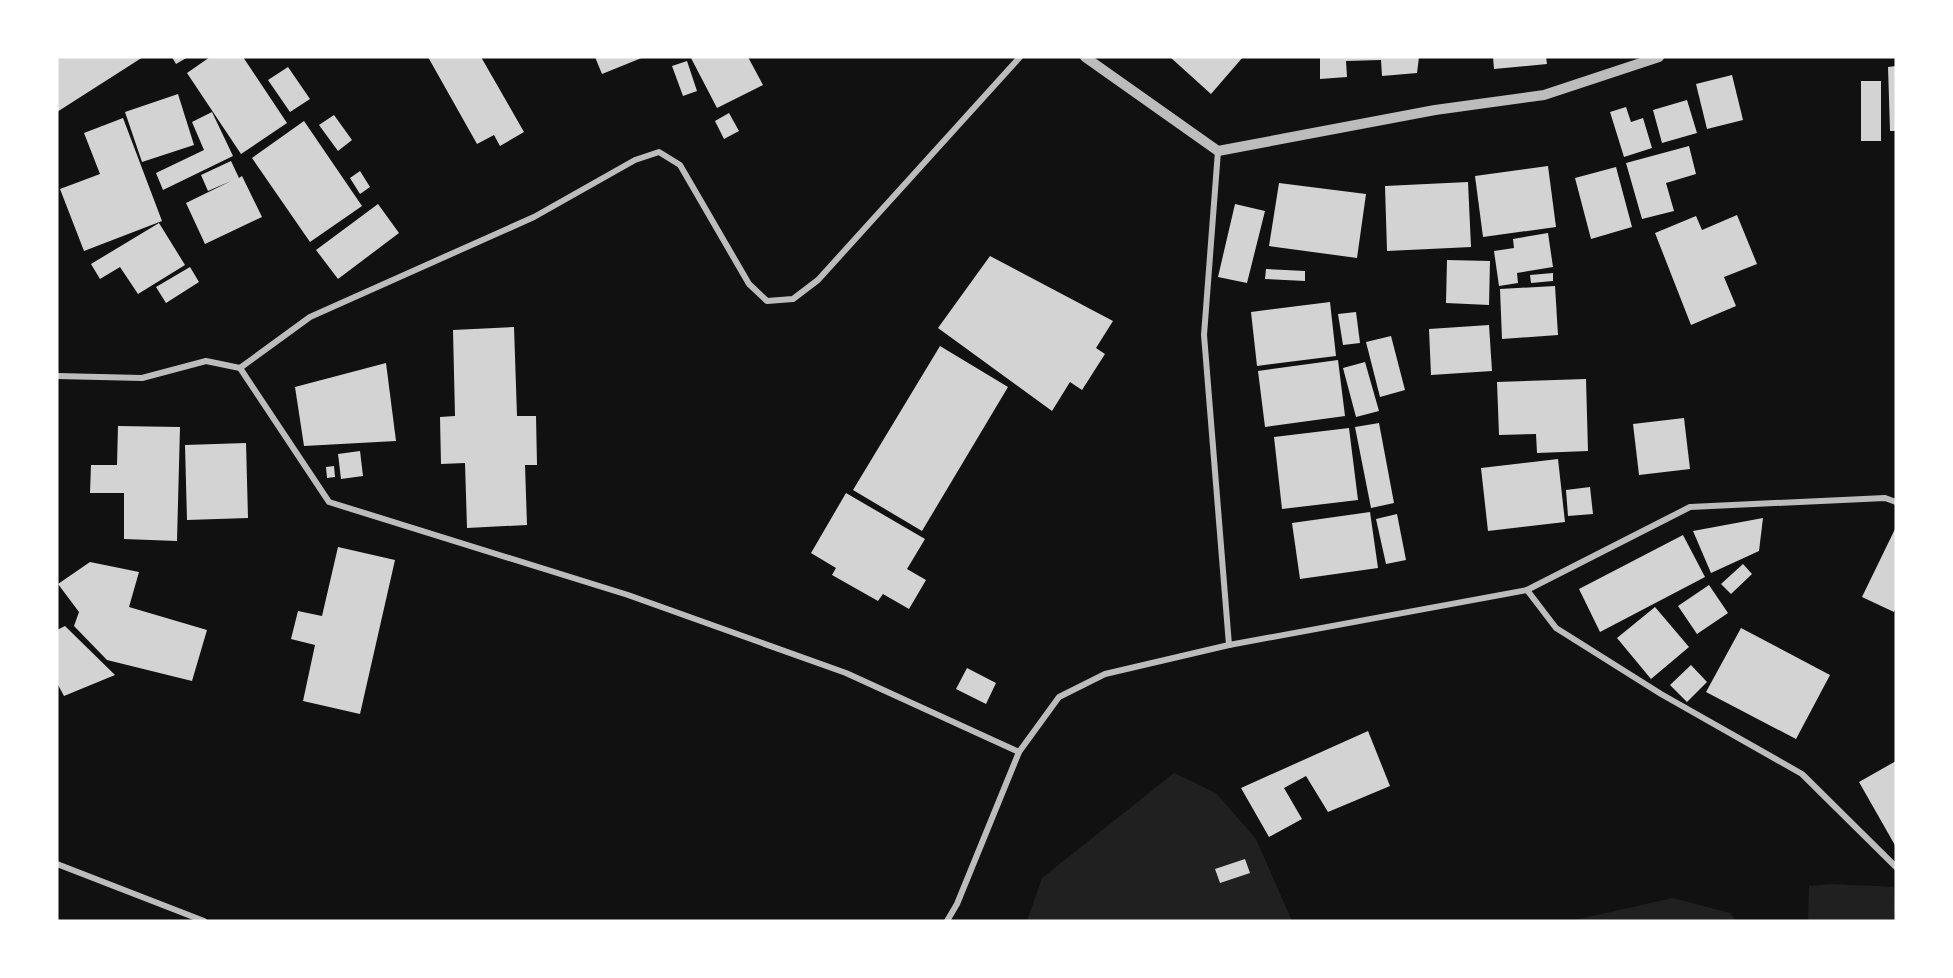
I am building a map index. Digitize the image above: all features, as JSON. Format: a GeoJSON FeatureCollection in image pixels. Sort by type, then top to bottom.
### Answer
{"type":"FeatureCollection","features":[{"type":"Feature","properties":{"kind":"street"},"geometry":{"type":"LineString","coordinates":[[240,368],[310,317],[534,217],[635,160],[659,152],[680,165],[749,284],[767,301],[793,299],[818,280],[1020,57]]}},
{"type":"Feature","properties":{"kind":"street"},"geometry":{"type":"LineString","coordinates":[[1085,57],[1218,151],[1435,110],[1544,95],[1659,57]]}},
{"type":"Feature","properties":{"kind":"street"},"geometry":{"type":"LineString","coordinates":[[1218,151],[1204,335],[1229,645]]}},
{"type":"Feature","properties":{"kind":"street"},"geometry":{"type":"LineString","coordinates":[[57,376],[142,378],[206,361],[240,368],[330,502],[628,595],[846,673],[1019,752]]}},
{"type":"Feature","properties":{"kind":"street"},"geometry":{"type":"LineString","coordinates":[[946,921],[957,904],[1019,752],[1059,697],[1105,674],[1229,645],[1527,590],[1690,507],[1885,498],[1896,502]]}},
{"type":"Feature","properties":{"kind":"street"},"geometry":{"type":"LineString","coordinates":[[1527,590],[1556,628],[1661,694],[1802,774],[1896,867]]}},
{"type":"Feature","properties":{"kind":"street"},"geometry":{"type":"LineString","coordinates":[[57,864],[204,921]]}},
{"type":"Feature","properties":{"kind":"shaded area"},"geometry":{"type":"Polygon","coordinates":[[[1174,773],[1216,793],[1256,839],[1292,921],[1027,921],[1042,878],[1174,773]]]}},
{"type":"Feature","properties":{"kind":"shaded area"},"geometry":{"type":"Polygon","coordinates":[[[1833,884],[1894,887],[1896,921],[1808,921],[1809,886],[1833,884]]]}},
{"type":"Feature","properties":{"kind":"shaded area"},"geometry":{"type":"Polygon","coordinates":[[[1673,898],[1730,913],[1736,921],[1570,921],[1673,898]]]}},
{"type":"Feature","properties":{"kind":"building"},"geometry":{"type":"Polygon","coordinates":[[[57,57],[143,57],[57,112],[57,57]]]}},
{"type":"Feature","properties":{"kind":"building"},"geometry":{"type":"Polygon","coordinates":[[[172,57],[188,57],[176,64],[172,57]]]}},
{"type":"Feature","properties":{"kind":"building"},"geometry":{"type":"Polygon","coordinates":[[[210,57],[243,57],[287,123],[241,154],[187,73],[210,57]]]}},
{"type":"Feature","properties":{"kind":"building"},"geometry":{"type":"Polygon","coordinates":[[[428,57],[481,57],[524,132],[500,146],[494,135],[477,144],[428,57]]]}},
{"type":"Feature","properties":{"kind":"building"},"geometry":{"type":"Polygon","coordinates":[[[595,57],[644,57],[602,74],[595,57]]]}},
{"type":"Feature","properties":{"kind":"building"},"geometry":{"type":"Polygon","coordinates":[[[748,57],[763,85],[717,108],[691,58],[748,57]]]}},
{"type":"Feature","properties":{"kind":"building"},"geometry":{"type":"Polygon","coordinates":[[[1170,57],[1243,57],[1211,94],[1170,57]]]}},
{"type":"Feature","properties":{"kind":"building"},"geometry":{"type":"Polygon","coordinates":[[[1320,57],[1419,57],[1417,73],[1382,76],[1381,60],[1346,61],[1347,77],[1320,79],[1320,57]]]}},
{"type":"Feature","properties":{"kind":"building"},"geometry":{"type":"Polygon","coordinates":[[[1493,57],[1546,57],[1547,64],[1494,69],[1493,57]]]}},
{"type":"Feature","properties":{"kind":"building"},"geometry":{"type":"Polygon","coordinates":[[[687,61],[697,91],[683,96],[672,66],[687,61]]]}},
{"type":"Feature","properties":{"kind":"building"},"geometry":{"type":"Polygon","coordinates":[[[1896,66],[1896,131],[1890,131],[1888,67],[1896,66]]]}},
{"type":"Feature","properties":{"kind":"building"},"geometry":{"type":"Polygon","coordinates":[[[288,67],[310,99],[290,112],[268,80],[288,67]]]}},
{"type":"Feature","properties":{"kind":"building"},"geometry":{"type":"Polygon","coordinates":[[[1732,75],[1743,120],[1707,129],[1696,84],[1732,75]]]}},
{"type":"Feature","properties":{"kind":"building"},"geometry":{"type":"Polygon","coordinates":[[[1861,81],[1881,81],[1881,141],[1861,141],[1861,81]]]}},
{"type":"Feature","properties":{"kind":"building"},"geometry":{"type":"Polygon","coordinates":[[[178,94],[194,145],[142,162],[125,112],[178,94]]]}},
{"type":"Feature","properties":{"kind":"building"},"geometry":{"type":"Polygon","coordinates":[[[1687,100],[1697,133],[1662,143],[1653,110],[1687,100]]]}},
{"type":"Feature","properties":{"kind":"building"},"geometry":{"type":"Polygon","coordinates":[[[1626,107],[1631,122],[1643,118],[1652,148],[1624,157],[1610,112],[1626,107]]]}},
{"type":"Feature","properties":{"kind":"building"},"geometry":{"type":"Polygon","coordinates":[[[212,112],[233,156],[163,190],[156,173],[204,150],[192,122],[212,112]]]}},
{"type":"Feature","properties":{"kind":"building"},"geometry":{"type":"Polygon","coordinates":[[[729,113],[739,131],[724,139],[715,121],[729,113]]]}},
{"type":"Feature","properties":{"kind":"building"},"geometry":{"type":"Polygon","coordinates":[[[334,115],[352,140],[338,151],[319,125],[334,115]]]}},
{"type":"Feature","properties":{"kind":"building"},"geometry":{"type":"Polygon","coordinates":[[[123,118],[162,221],[84,251],[60,189],[100,174],[84,133],[123,118]]]}},
{"type":"Feature","properties":{"kind":"building"},"geometry":{"type":"Polygon","coordinates":[[[304,121],[362,206],[310,242],[252,158],[304,121]]]}},
{"type":"Feature","properties":{"kind":"building"},"geometry":{"type":"Polygon","coordinates":[[[1689,146],[1696,174],[1666,183],[1674,211],[1642,219],[1626,163],[1689,146]]]}},
{"type":"Feature","properties":{"kind":"building"},"geometry":{"type":"Polygon","coordinates":[[[231,161],[239,178],[242,176],[262,217],[205,244],[186,203],[231,181],[208,191],[201,175],[231,161]]]}},
{"type":"Feature","properties":{"kind":"building"},"geometry":{"type":"Polygon","coordinates":[[[1548,166],[1556,227],[1483,237],[1475,176],[1548,166]]]}},
{"type":"Feature","properties":{"kind":"building"},"geometry":{"type":"Polygon","coordinates":[[[1616,167],[1632,227],[1591,239],[1575,178],[1616,167]]]}},
{"type":"Feature","properties":{"kind":"building"},"geometry":{"type":"Polygon","coordinates":[[[360,171],[370,187],[360,194],[350,178],[360,171]]]}},
{"type":"Feature","properties":{"kind":"building"},"geometry":{"type":"Polygon","coordinates":[[[1468,182],[1471,247],[1387,251],[1385,186],[1468,182]]]}},
{"type":"Feature","properties":{"kind":"building"},"geometry":{"type":"Polygon","coordinates":[[[1279,183],[1366,194],[1357,258],[1269,246],[1279,183]]]}},
{"type":"Feature","properties":{"kind":"building"},"geometry":{"type":"Polygon","coordinates":[[[378,204],[399,233],[338,279],[316,250],[378,204]]]}},
{"type":"Feature","properties":{"kind":"building"},"geometry":{"type":"Polygon","coordinates":[[[1235,204],[1265,211],[1247,283],[1218,277],[1235,204]]]}},
{"type":"Feature","properties":{"kind":"building"},"geometry":{"type":"Polygon","coordinates":[[[1737,215],[1757,264],[1724,277],[1736,306],[1691,325],[1655,233],[1696,216],[1702,230],[1737,215]]]}},
{"type":"Feature","properties":{"kind":"building"},"geometry":{"type":"Polygon","coordinates":[[[159,223],[185,265],[138,294],[120,267],[100,279],[91,264],[159,223]]]}},
{"type":"Feature","properties":{"kind":"building"},"geometry":{"type":"Polygon","coordinates":[[[1548,233],[1553,267],[1517,273],[1518,283],[1499,286],[1494,251],[1514,248],[1513,239],[1548,233]]]}},
{"type":"Feature","properties":{"kind":"building"},"geometry":{"type":"Polygon","coordinates":[[[990,256],[1113,321],[1096,348],[1105,354],[1082,390],[1070,382],[1052,411],[938,328],[990,256]]]}},
{"type":"Feature","properties":{"kind":"building"},"geometry":{"type":"Polygon","coordinates":[[[1447,260],[1490,261],[1489,305],[1446,303],[1447,260]]]}},
{"type":"Feature","properties":{"kind":"building"},"geometry":{"type":"Polygon","coordinates":[[[190,267],[199,282],[166,303],[156,287],[190,267]]]}},
{"type":"Feature","properties":{"kind":"building"},"geometry":{"type":"Polygon","coordinates":[[[1266,269],[1305,271],[1305,281],[1265,279],[1266,269]]]}},
{"type":"Feature","properties":{"kind":"building"},"geometry":{"type":"Polygon","coordinates":[[[1553,273],[1553,281],[1531,283],[1530,275],[1553,273]]]}},
{"type":"Feature","properties":{"kind":"building"},"geometry":{"type":"Polygon","coordinates":[[[1555,286],[1558,335],[1502,339],[1500,289],[1555,286]]]}},
{"type":"Feature","properties":{"kind":"building"},"geometry":{"type":"Polygon","coordinates":[[[1330,302],[1336,356],[1257,366],[1251,312],[1330,302]]]}},
{"type":"Feature","properties":{"kind":"building"},"geometry":{"type":"Polygon","coordinates":[[[1356,312],[1360,343],[1343,345],[1338,314],[1356,312]]]}},
{"type":"Feature","properties":{"kind":"building"},"geometry":{"type":"Polygon","coordinates":[[[1489,325],[1492,371],[1431,375],[1429,329],[1489,325]]]}},
{"type":"Feature","properties":{"kind":"building"},"geometry":{"type":"Polygon","coordinates":[[[514,327],[517,416],[536,416],[537,465],[525,465],[527,525],[467,528],[465,463],[441,464],[440,417],[455,416],[453,330],[514,327]]]}},
{"type":"Feature","properties":{"kind":"building"},"geometry":{"type":"Polygon","coordinates":[[[1391,336],[1405,390],[1380,397],[1366,342],[1391,336]]]}},
{"type":"Feature","properties":{"kind":"building"},"geometry":{"type":"Polygon","coordinates":[[[940,346],[1008,387],[922,531],[853,490],[940,346]]]}},
{"type":"Feature","properties":{"kind":"building"},"geometry":{"type":"Polygon","coordinates":[[[1338,360],[1345,416],[1265,427],[1258,371],[1338,360]]]}},
{"type":"Feature","properties":{"kind":"building"},"geometry":{"type":"Polygon","coordinates":[[[1365,362],[1379,411],[1356,417],[1343,368],[1365,362]]]}},
{"type":"Feature","properties":{"kind":"building"},"geometry":{"type":"Polygon","coordinates":[[[386,363],[396,441],[304,446],[295,387],[386,363]]]}},
{"type":"Feature","properties":{"kind":"building"},"geometry":{"type":"Polygon","coordinates":[[[1586,379],[1588,451],[1537,453],[1536,434],[1499,435],[1497,382],[1586,379]]]}},
{"type":"Feature","properties":{"kind":"building"},"geometry":{"type":"Polygon","coordinates":[[[1684,418],[1690,469],[1639,475],[1633,424],[1684,418]]]}},
{"type":"Feature","properties":{"kind":"building"},"geometry":{"type":"Polygon","coordinates":[[[1379,423],[1394,503],[1371,508],[1355,427],[1379,423]]]}},
{"type":"Feature","properties":{"kind":"building"},"geometry":{"type":"Polygon","coordinates":[[[118,426],[180,427],[177,541],[124,539],[124,493],[90,493],[91,465],[117,465],[118,426]]]}},
{"type":"Feature","properties":{"kind":"building"},"geometry":{"type":"Polygon","coordinates":[[[1349,428],[1358,500],[1282,509],[1274,437],[1349,428]]]}},
{"type":"Feature","properties":{"kind":"building"},"geometry":{"type":"Polygon","coordinates":[[[246,443],[248,518],[187,520],[185,445],[246,443]]]}},
{"type":"Feature","properties":{"kind":"building"},"geometry":{"type":"Polygon","coordinates":[[[360,451],[363,476],[341,479],[338,454],[360,451]]]}},
{"type":"Feature","properties":{"kind":"building"},"geometry":{"type":"Polygon","coordinates":[[[1558,459],[1565,522],[1488,531],[1481,468],[1558,459]]]}},
{"type":"Feature","properties":{"kind":"building"},"geometry":{"type":"Polygon","coordinates":[[[334,466],[335,477],[327,478],[326,467],[334,466]]]}},
{"type":"Feature","properties":{"kind":"building"},"geometry":{"type":"Polygon","coordinates":[[[1590,487],[1593,514],[1568,516],[1566,490],[1590,487]]]}},
{"type":"Feature","properties":{"kind":"building"},"geometry":{"type":"Polygon","coordinates":[[[846,493],[925,539],[907,569],[926,580],[909,609],[883,594],[878,601],[832,575],[836,568],[811,553],[846,493]]]}},
{"type":"Feature","properties":{"kind":"building"},"geometry":{"type":"Polygon","coordinates":[[[1370,512],[1378,568],[1300,579],[1292,523],[1370,512]]]}},
{"type":"Feature","properties":{"kind":"building"},"geometry":{"type":"Polygon","coordinates":[[[1397,514],[1406,560],[1386,564],[1376,519],[1397,514]]]}},
{"type":"Feature","properties":{"kind":"building"},"geometry":{"type":"Polygon","coordinates":[[[1763,518],[1759,551],[1711,573],[1693,531],[1763,518]]]}},
{"type":"Feature","properties":{"kind":"building"},"geometry":{"type":"Polygon","coordinates":[[[1896,527],[1896,608],[1894,612],[1862,597],[1896,527]]]}},
{"type":"Feature","properties":{"kind":"building"},"geometry":{"type":"Polygon","coordinates":[[[1683,535],[1705,577],[1600,632],[1579,589],[1683,535]]]}},
{"type":"Feature","properties":{"kind":"building"},"geometry":{"type":"Polygon","coordinates":[[[338,547],[395,560],[360,714],[303,701],[315,645],[291,639],[298,611],[322,616],[338,547]]]}},
{"type":"Feature","properties":{"kind":"building"},"geometry":{"type":"Polygon","coordinates":[[[90,562],[139,572],[129,607],[207,630],[192,681],[107,660],[74,626],[79,612],[58,584],[90,562]]]}},
{"type":"Feature","properties":{"kind":"building"},"geometry":{"type":"Polygon","coordinates":[[[1743,564],[1752,574],[1731,594],[1721,584],[1743,564]]]}},
{"type":"Feature","properties":{"kind":"building"},"geometry":{"type":"Polygon","coordinates":[[[1709,585],[1728,613],[1697,634],[1678,606],[1709,585]]]}},
{"type":"Feature","properties":{"kind":"building"},"geometry":{"type":"Polygon","coordinates":[[[1655,607],[1689,647],[1651,679],[1617,638],[1655,607]]]}},
{"type":"Feature","properties":{"kind":"building"},"geometry":{"type":"Polygon","coordinates":[[[65,626],[115,675],[64,696],[57,683],[57,630],[65,626]]]}},
{"type":"Feature","properties":{"kind":"building"},"geometry":{"type":"Polygon","coordinates":[[[1741,628],[1830,675],[1796,739],[1706,692],[1741,628]]]}},
{"type":"Feature","properties":{"kind":"building"},"geometry":{"type":"Polygon","coordinates":[[[1691,665],[1707,682],[1687,702],[1670,685],[1691,665]]]}},
{"type":"Feature","properties":{"kind":"building"},"geometry":{"type":"Polygon","coordinates":[[[967,668],[996,683],[986,704],[956,689],[967,668]]]}},
{"type":"Feature","properties":{"kind":"building"},"geometry":{"type":"Polygon","coordinates":[[[1368,731],[1390,786],[1328,812],[1306,776],[1284,788],[1302,819],[1269,837],[1241,788],[1368,731]]]}},
{"type":"Feature","properties":{"kind":"building"},"geometry":{"type":"Polygon","coordinates":[[[1896,761],[1896,847],[1859,782],[1896,761]]]}},
{"type":"Feature","properties":{"kind":"building"},"geometry":{"type":"Polygon","coordinates":[[[1245,859],[1250,873],[1220,883],[1215,869],[1245,859]]]}}]}
